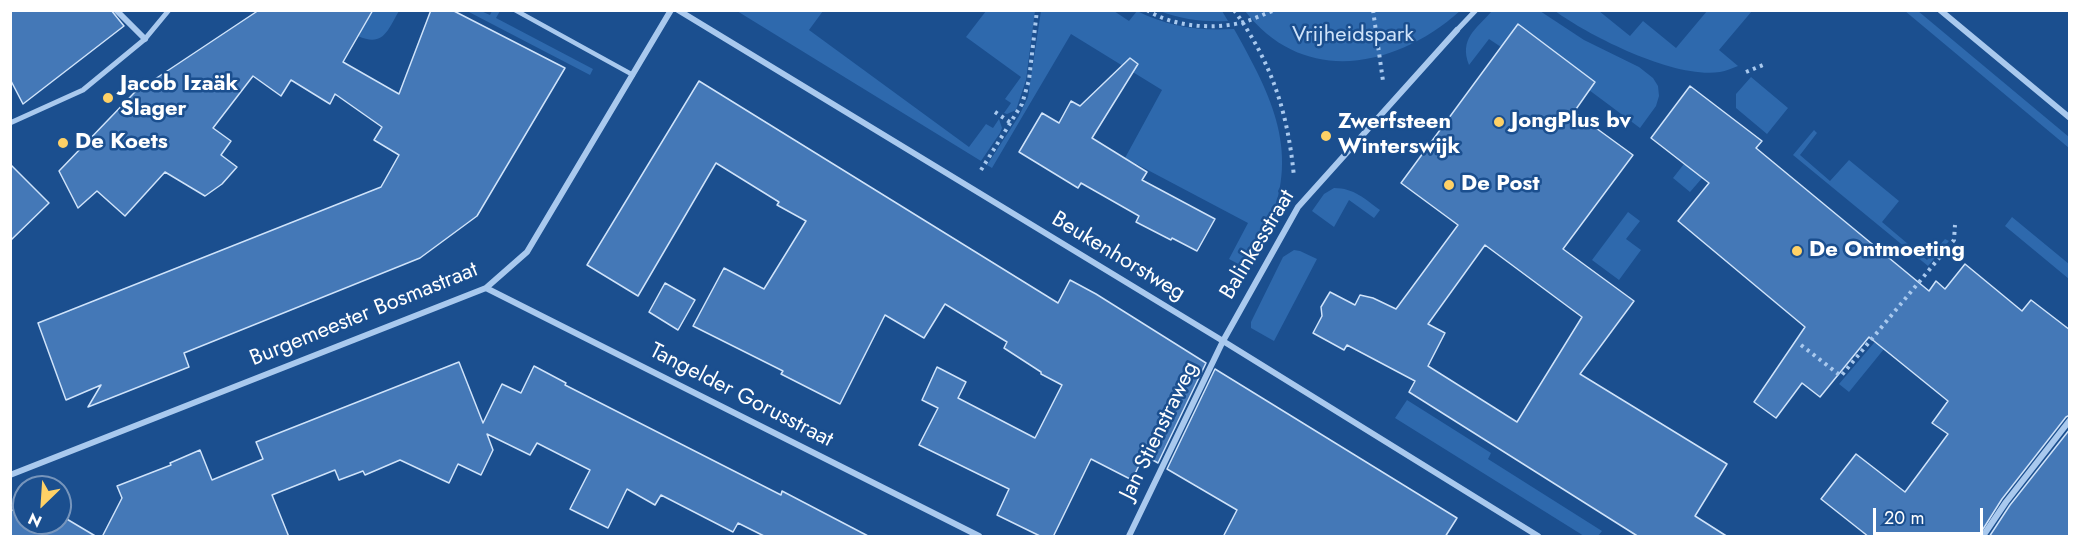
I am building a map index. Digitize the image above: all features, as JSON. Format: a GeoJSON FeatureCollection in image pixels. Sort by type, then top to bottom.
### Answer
{"type":"FeatureCollection","features":[{"type":"Feature","properties":{"kind":"street"},"geometry":{"type":"LineString","coordinates":[[117,10],[145,39]]}},
{"type":"Feature","properties":{"kind":"street"},"geometry":{"type":"LineString","coordinates":[[10,123],[83,90],[145,39],[169,10]]}},
{"type":"Feature","properties":{"kind":"street","name":"Burgemeester Bosmastraat"},"geometry":{"type":"LineString","coordinates":[[10,475],[486,288],[527,252],[671,10]]}},
{"type":"Feature","properties":{"kind":"street","name":"Beukenhorstweg"},"geometry":{"type":"LineString","coordinates":[[678,10],[969,189],[1223,341],[1538,537]]}},
{"type":"Feature","properties":{"kind":"street","name":"Balinkesstraat"},"geometry":{"type":"LineString","coordinates":[[1223,341],[1298,207],[1476,10]]}},
{"type":"Feature","properties":{"kind":"street"},"geometry":{"type":"LineString","coordinates":[[1940,10],[2070,118]]}},
{"type":"Feature","properties":{"kind":"street","name":"Tangelder Gorusstraat"},"geometry":{"type":"LineString","coordinates":[[486,288],[979,537]]}},
{"type":"Feature","properties":{"kind":"street","name":"Jan Stienstraweg"},"geometry":{"type":"LineString","coordinates":[[1129,537],[1223,341]]}},
{"type":"Feature","properties":{"kind":"street"},"geometry":{"type":"LineString","coordinates":[[1983,537],[2006,502],[2070,420]]}},
{"type":"Feature","properties":{"kind":"lane"},"geometry":{"type":"LineString","coordinates":[[515,10],[633,75]]}},
{"type":"Feature","properties":{"kind":"path"},"geometry":{"type":"LineString","coordinates":[[969,189],[1022,104],[1029,80],[1037,10]]}},
{"type":"Feature","properties":{"kind":"path"},"geometry":{"type":"LineString","coordinates":[[1147,10],[1181,23],[1213,26],[1243,22],[1275,10]]}},
{"type":"Feature","properties":{"kind":"path"},"geometry":{"type":"LineString","coordinates":[[1234,10],[1263,54],[1274,81],[1289,138],[1298,207]]}},
{"type":"Feature","properties":{"kind":"path"},"geometry":{"type":"LineString","coordinates":[[1373,10],[1387,107]]}},
{"type":"Feature","properties":{"kind":"path"},"geometry":{"type":"LineString","coordinates":[[1746,72],[1763,65]]}},
{"type":"Feature","properties":{"kind":"path"},"geometry":{"type":"LineString","coordinates":[[995,112],[1011,123]]}},
{"type":"Feature","properties":{"kind":"path"},"geometry":{"type":"LineString","coordinates":[[1801,345],[1841,376],[1954,240],[1955,225]]}},
{"type":"Feature","properties":{"kind":"green space"},"geometry":{"type":"Polygon","coordinates":[[[373,11],[399,11],[384,35],[374,40],[358,36],[373,11]]]}},
{"type":"Feature","properties":{"kind":"green space"},"geometry":{"type":"Polygon","coordinates":[[[467,11],[481,11],[490,15],[492,11],[500,11],[496,18],[593,69],[590,75],[467,11]]]}},
{"type":"Feature","properties":{"kind":"green space"},"geometry":{"type":"Polygon","coordinates":[[[737,11],[823,11],[809,30],[969,147],[986,124],[993,128],[999,119],[1002,128],[1000,133],[981,161],[737,11]]]}},
{"type":"Feature","properties":{"kind":"green space"},"geometry":{"type":"Polygon","coordinates":[[[986,11],[1035,11],[1026,80],[1016,110],[1007,114],[1004,113],[1011,103],[1005,99],[1021,77],[966,37],[986,11]]]}},
{"type":"Feature","properties":{"kind":"green space"},"geometry":{"type":"Polygon","coordinates":[[[1041,11],[1114,11],[1129,21],[1137,11],[1184,27],[1234,29],[1270,102],[1278,126],[1282,151],[1282,176],[1277,203],[1266,231],[1246,268],[1229,259],[1248,223],[1125,158],[1162,90],[1071,34],[992,168],[987,165],[1019,116],[1028,97],[1041,11]]]}},
{"type":"Feature","properties":{"kind":"green space"},"geometry":{"type":"Polygon","coordinates":[[[1160,11],[1222,11],[1228,21],[1194,20],[1160,11]]]}},
{"type":"Feature","properties":{"kind":"green space","name":"Vrijheidspark"},"geometry":{"type":"Polygon","coordinates":[[[1245,11],[1460,11],[1435,30],[1408,46],[1379,56],[1351,61],[1322,59],[1294,51],[1269,35],[1245,11]]]}},
{"type":"Feature","properties":{"kind":"green space"},"geometry":{"type":"Polygon","coordinates":[[[1492,11],[1540,11],[1584,40],[1639,67],[1653,78],[1658,86],[1659,96],[1656,106],[1640,128],[1589,90],[1595,82],[1518,25],[1501,47],[1489,39],[1469,65],[1466,56],[1468,41],[1475,29],[1492,11]]]}},
{"type":"Feature","properties":{"kind":"green space"},"geometry":{"type":"Polygon","coordinates":[[[1555,11],[1599,11],[1630,36],[1643,21],[1676,48],[1707,11],[1752,11],[1719,50],[1738,66],[1720,72],[1701,72],[1680,69],[1634,54],[1611,44],[1555,11]]]}},
{"type":"Feature","properties":{"kind":"green space"},"geometry":{"type":"Polygon","coordinates":[[[1905,11],[1918,11],[2069,137],[2069,148],[1905,11]]]}},
{"type":"Feature","properties":{"kind":"green space"},"geometry":{"type":"Polygon","coordinates":[[[1751,77],[1788,108],[1767,134],[1736,108],[1736,94],[1751,77]]]}},
{"type":"Feature","properties":{"kind":"green space"},"geometry":{"type":"Polygon","coordinates":[[[1814,130],[1817,133],[1800,155],[1830,181],[1849,160],[1899,201],[1882,222],[1927,260],[1945,239],[1949,241],[1928,266],[1793,155],[1814,130]]]}},
{"type":"Feature","properties":{"kind":"green space"},"geometry":{"type":"Polygon","coordinates":[[[1671,154],[1716,162],[1690,192],[1673,178],[1684,164],[1671,154]]]}},
{"type":"Feature","properties":{"kind":"green space"},"geometry":{"type":"Polygon","coordinates":[[[1334,188],[1353,192],[1380,210],[1374,218],[1349,200],[1334,227],[1312,211],[1324,194],[1334,188]]]}},
{"type":"Feature","properties":{"kind":"green space"},"geometry":{"type":"Polygon","coordinates":[[[1628,212],[1640,221],[1626,239],[1641,250],[1619,280],[1592,260],[1628,212]]]}},
{"type":"Feature","properties":{"kind":"green space"},"geometry":{"type":"Polygon","coordinates":[[[2012,217],[2069,264],[2069,279],[2005,226],[2012,217]]]}},
{"type":"Feature","properties":{"kind":"green space"},"geometry":{"type":"Polygon","coordinates":[[[1294,250],[1317,259],[1274,341],[1251,328],[1251,322],[1283,257],[1294,250]]]}},
{"type":"Feature","properties":{"kind":"green space"},"geometry":{"type":"Polygon","coordinates":[[[1896,317],[1884,349],[1849,392],[1839,384],[1896,317]]]}},
{"type":"Feature","properties":{"kind":"green space"},"geometry":{"type":"Polygon","coordinates":[[[1407,400],[1491,453],[1488,459],[1602,531],[1598,536],[1584,536],[1395,418],[1407,400]]]}},
{"type":"Feature","properties":{"kind":"building"},"geometry":{"type":"Polygon","coordinates":[[[10,10],[111,10],[124,26],[23,104],[10,79],[10,10]]]}},
{"type":"Feature","properties":{"kind":"building"},"geometry":{"type":"Polygon","coordinates":[[[259,10],[373,10],[343,62],[399,94],[431,10],[452,10],[565,68],[477,216],[420,258],[184,353],[189,367],[88,407],[101,385],[66,400],[38,323],[381,187],[399,155],[374,140],[382,127],[335,94],[330,104],[291,80],[281,96],[253,76],[213,128],[231,141],[221,155],[237,167],[222,184],[205,196],[165,172],[125,216],[97,191],[78,208],[59,171],[134,93],[259,10]]]}},
{"type":"Feature","properties":{"kind":"building"},"geometry":{"type":"Polygon","coordinates":[[[1518,24],[1595,82],[1574,112],[1633,155],[1563,249],[1634,301],[1580,374],[1727,464],[1695,516],[1728,537],[1639,537],[1409,392],[1415,381],[1347,345],[1344,350],[1313,333],[1322,316],[1321,307],[1330,292],[1355,305],[1360,295],[1373,298],[1396,309],[1458,225],[1401,183],[1518,24]],[[1485,245],[1428,324],[1445,333],[1428,366],[1517,422],[1582,317],[1485,245]]]}},
{"type":"Feature","properties":{"kind":"building"},"geometry":{"type":"Polygon","coordinates":[[[1130,58],[1138,64],[1092,138],[1147,172],[1142,180],[1215,219],[1197,251],[1136,222],[1139,216],[1081,183],[1078,188],[1019,152],[1042,113],[1059,123],[1071,101],[1080,106],[1130,58]]]}},
{"type":"Feature","properties":{"kind":"building"},"geometry":{"type":"Polygon","coordinates":[[[699,81],[1058,303],[1070,280],[1206,363],[1158,463],[1144,455],[1132,480],[1091,459],[1053,537],[1042,537],[997,515],[1009,489],[919,445],[938,408],[922,400],[937,367],[966,382],[958,398],[1035,438],[1062,385],[1041,374],[1004,348],[1007,342],[945,304],[924,338],[885,315],[840,404],[781,374],[783,371],[693,326],[724,268],[764,289],[806,221],[777,205],[779,202],[716,163],[638,296],[587,265],[699,81]]]}},
{"type":"Feature","properties":{"kind":"building"},"geometry":{"type":"Polygon","coordinates":[[[1690,86],[1762,141],[1756,148],[1929,291],[1936,281],[1945,289],[1965,264],[2022,311],[2031,300],[2070,330],[2070,415],[2066,417],[2002,499],[1978,537],[1869,537],[1821,499],[1856,454],[1905,492],[1948,434],[1932,423],[1948,401],[1869,337],[1820,397],[1802,383],[1776,418],[1754,402],[1805,327],[1678,221],[1709,183],[1651,138],[1690,86]]]}},
{"type":"Feature","properties":{"kind":"building"},"geometry":{"type":"Polygon","coordinates":[[[10,164],[49,203],[10,241],[10,164]]]}},
{"type":"Feature","properties":{"kind":"building"},"geometry":{"type":"Polygon","coordinates":[[[665,283],[695,300],[678,330],[649,312],[665,283]]]}},
{"type":"Feature","properties":{"kind":"building"},"geometry":{"type":"Polygon","coordinates":[[[459,362],[483,423],[502,384],[521,393],[534,366],[566,383],[565,385],[781,495],[782,491],[870,537],[766,537],[738,523],[733,532],[661,495],[655,505],[627,489],[608,528],[570,509],[590,470],[537,443],[530,455],[487,434],[493,450],[481,475],[458,464],[449,483],[400,460],[365,475],[363,471],[339,480],[335,470],[272,495],[289,537],[102,537],[122,498],[117,486],[171,465],[170,463],[200,450],[212,480],[263,459],[256,442],[459,362]]]}},
{"type":"Feature","properties":{"kind":"building"},"geometry":{"type":"Polygon","coordinates":[[[1215,369],[1457,518],[1445,537],[1223,537],[1237,510],[1167,469],[1215,369]]]}},
{"type":"Feature","properties":{"kind":"building"},"geometry":{"type":"Polygon","coordinates":[[[2070,429],[2070,537],[1989,537],[2010,505],[2070,429]]]}},
{"type":"Feature","properties":{"kind":"building"},"geometry":{"type":"Polygon","coordinates":[[[12,510],[12,535],[72,535],[72,522],[97,537],[10,537],[10,511],[12,510]]]}},
{"type":"Feature","properties":{"kind":"place","name":"Jacob Izaäk Slager"},"geometry":{"type":"Point","coordinates":[108,98]}},
{"type":"Feature","properties":{"kind":"place","name":"JongPlus bv"},"geometry":{"type":"Point","coordinates":[1499,122]}},
{"type":"Feature","properties":{"kind":"place","name":"Zwerfsteen Winterswijk"},"geometry":{"type":"Point","coordinates":[1326,136]}},
{"type":"Feature","properties":{"kind":"place","name":"De Koets"},"geometry":{"type":"Point","coordinates":[63,143]}},
{"type":"Feature","properties":{"kind":"place","name":"De Post"},"geometry":{"type":"Point","coordinates":[1449,185]}},
{"type":"Feature","properties":{"kind":"place","name":"De Ontmoeting"},"geometry":{"type":"Point","coordinates":[1797,251]}}]}
